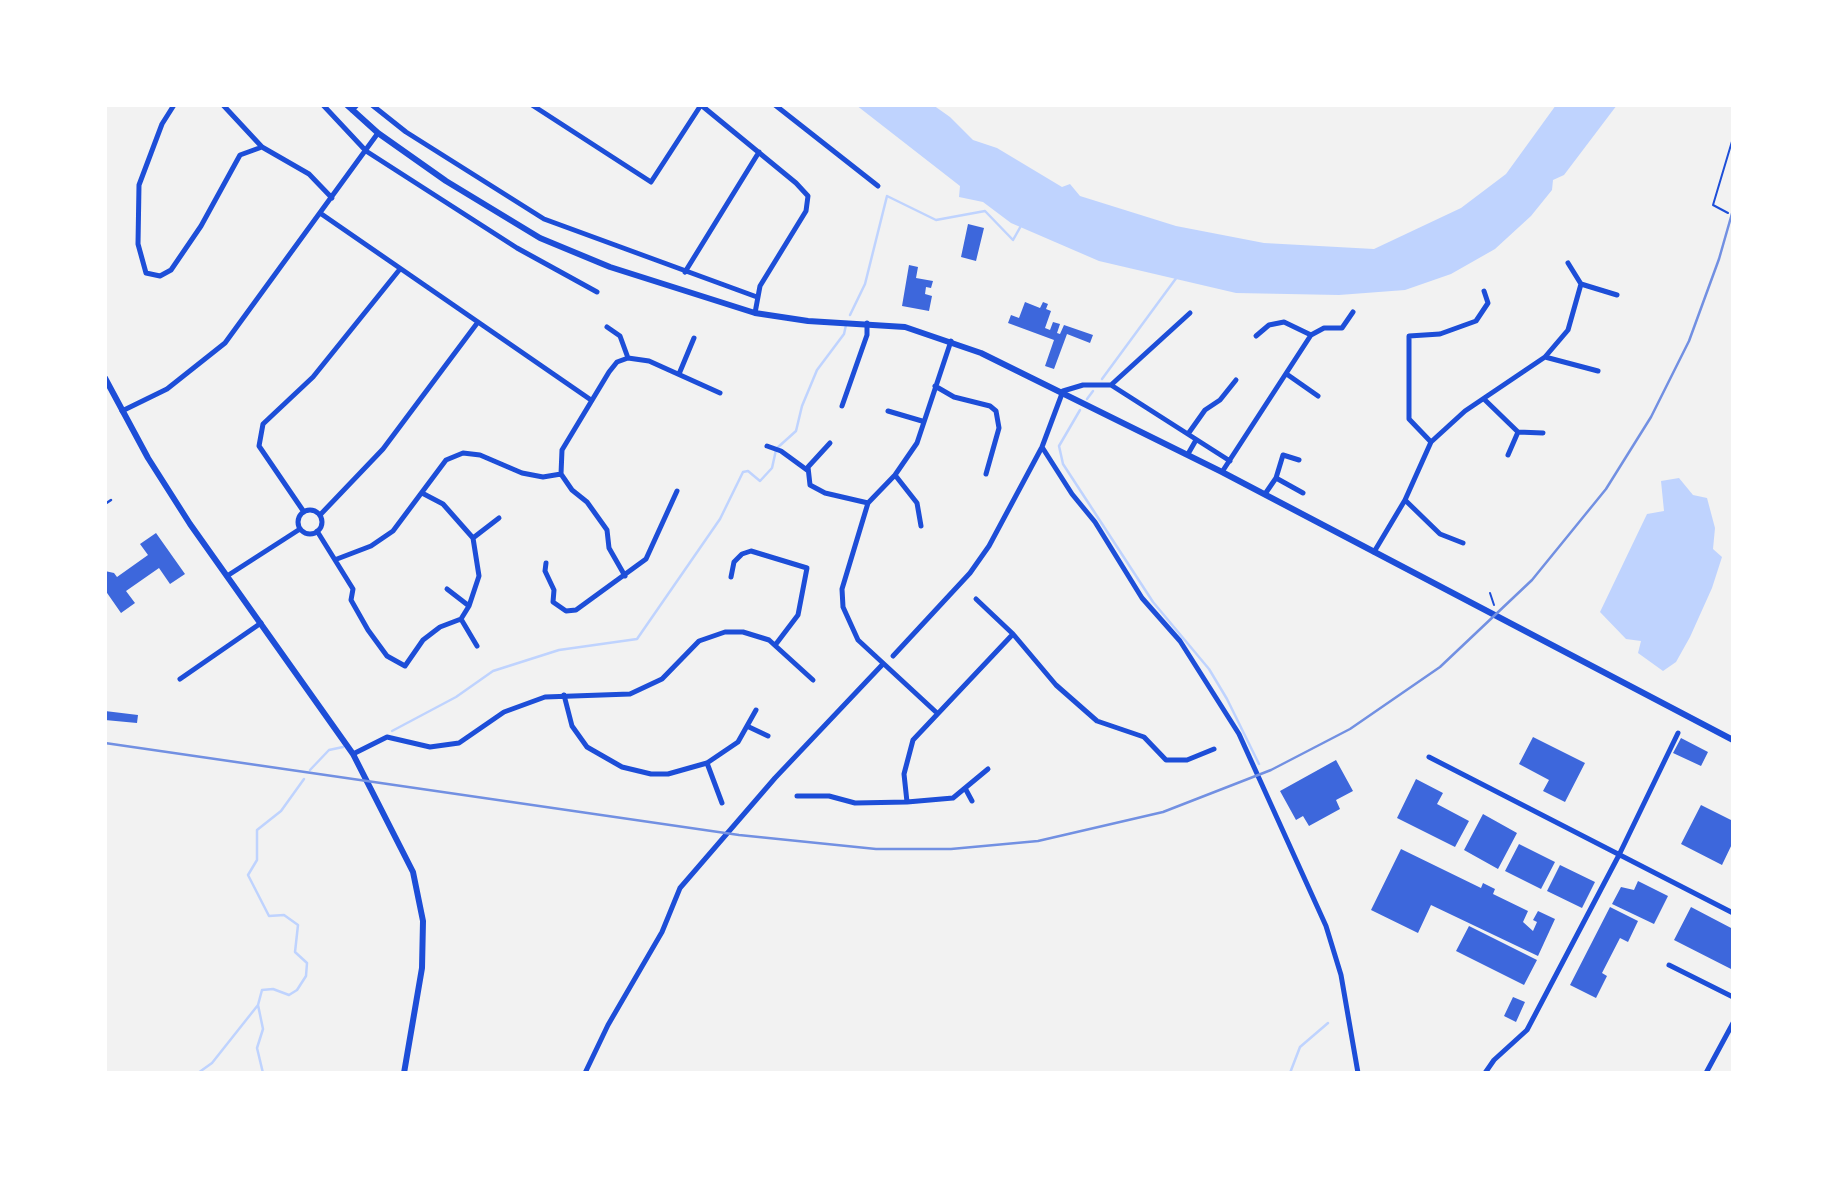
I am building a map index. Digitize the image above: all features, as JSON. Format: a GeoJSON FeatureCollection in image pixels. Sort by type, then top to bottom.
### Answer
{"type":"FeatureCollection","features":[{"type":"Feature","properties":{"kind":"street"},"geometry":{"type":"LineString","coordinates":[[174,105],[157,134],[139,185],[138,244],[146,273],[160,276],[171,270],[201,226],[240,155],[262,147]]}},
{"type":"Feature","properties":{"kind":"street"},"geometry":{"type":"LineString","coordinates":[[223,105],[262,147],[309,174],[332,198]]}},
{"type":"Feature","properties":{"kind":"street"},"geometry":{"type":"LineString","coordinates":[[323,105],[366,151],[517,248],[597,292]]}},
{"type":"Feature","properties":{"kind":"street"},"geometry":{"type":"LineString","coordinates":[[372,105],[406,132],[544,219],[757,296]]}},
{"type":"Feature","properties":{"kind":"street"},"geometry":{"type":"LineString","coordinates":[[532,105],[651,182],[701,105],[803,190],[808,203],[757,296],[755,313]]}},
{"type":"Feature","properties":{"kind":"street"},"geometry":{"type":"LineString","coordinates":[[775,105],[877,186]]}},
{"type":"Feature","properties":{"kind":"street"},"geometry":{"type":"LineString","coordinates":[[352,107],[378,133],[482,205],[540,238],[610,267],[755,313],[808,321],[905,327],[951,341],[1063,391],[1188,454],[1733,740]]}},
{"type":"Feature","properties":{"kind":"street"},"geometry":{"type":"LineString","coordinates":[[122,411],[167,389],[225,343],[378,133]]}},
{"type":"Feature","properties":{"kind":"street"},"geometry":{"type":"LineString","coordinates":[[685,272],[759,152]]}},
{"type":"Feature","properties":{"kind":"street"},"geometry":{"type":"LineString","coordinates":[[320,213],[591,400]]}},
{"type":"Feature","properties":{"kind":"street"},"geometry":{"type":"LineString","coordinates":[[1568,263],[1581,284],[1617,295]]}},
{"type":"Feature","properties":{"kind":"street"},"geometry":{"type":"LineString","coordinates":[[304,512],[259,446],[263,424],[313,377],[400,269]]}},
{"type":"Feature","properties":{"kind":"street"},"geometry":{"type":"LineString","coordinates":[[1374,552],[1405,500],[1431,442],[1457,416],[1485,400],[1545,357],[1568,330],[1581,284]]}},
{"type":"Feature","properties":{"kind":"street"},"geometry":{"type":"LineString","coordinates":[[1431,442],[1409,419],[1409,335],[1440,334],[1476,321],[1488,303],[1484,291]]}},
{"type":"Feature","properties":{"kind":"street"},"geometry":{"type":"LineString","coordinates":[[1222,472],[1288,375],[1311,335],[1324,328],[1342,328],[1353,312]]}},
{"type":"Feature","properties":{"kind":"street"},"geometry":{"type":"LineString","coordinates":[[1111,385],[1190,313]]}},
{"type":"Feature","properties":{"kind":"street"},"geometry":{"type":"LineString","coordinates":[[320,515],[383,449],[478,322]]}},
{"type":"Feature","properties":{"kind":"street"},"geometry":{"type":"LineString","coordinates":[[1256,336],[1269,325],[1284,322],[1311,335]]}},
{"type":"Feature","properties":{"kind":"street"},"geometry":{"type":"LineString","coordinates":[[842,406],[867,335],[867,323]]}},
{"type":"Feature","properties":{"kind":"street"},"geometry":{"type":"LineString","coordinates":[[607,327],[621,336],[628,358]]}},
{"type":"Feature","properties":{"kind":"street"},"geometry":{"type":"LineString","coordinates":[[679,374],[694,338]]}},
{"type":"Feature","properties":{"kind":"street"},"geometry":{"type":"LineString","coordinates":[[937,713],[858,640],[843,607],[845,571],[868,503],[895,475],[917,443],[922,421],[951,341]]}},
{"type":"Feature","properties":{"kind":"street"},"geometry":{"type":"LineString","coordinates":[[1545,357],[1598,371]]}},
{"type":"Feature","properties":{"kind":"street"},"geometry":{"type":"LineString","coordinates":[[625,576],[609,548],[607,530],[587,502],[572,490],[561,474],[562,450],[617,362],[628,358],[649,361],[720,393]]}},
{"type":"Feature","properties":{"kind":"street"},"geometry":{"type":"LineString","coordinates":[[1288,375],[1318,396]]}},
{"type":"Feature","properties":{"kind":"street"},"geometry":{"type":"LineString","coordinates":[[105,378],[155,469],[353,754],[413,872],[423,921],[422,968],[404,1073]]}},
{"type":"Feature","properties":{"kind":"street"},"geometry":{"type":"LineString","coordinates":[[1188,434],[1205,410],[1220,400],[1236,380]]}},
{"type":"Feature","properties":{"kind":"street"},"geometry":{"type":"LineString","coordinates":[[1063,391],[1083,385],[1111,385],[1230,461]]}},
{"type":"Feature","properties":{"kind":"street"},"geometry":{"type":"LineString","coordinates":[[935,386],[954,397],[990,406],[996,411],[999,428],[986,474]]}},
{"type":"Feature","properties":{"kind":"street"},"geometry":{"type":"LineString","coordinates":[[893,656],[980,560],[1042,447],[1063,391]]}},
{"type":"Feature","properties":{"kind":"street"},"geometry":{"type":"LineString","coordinates":[[1485,400],[1518,432],[1543,433]]}},
{"type":"Feature","properties":{"kind":"street"},"geometry":{"type":"LineString","coordinates":[[888,411],[922,421]]}},
{"type":"Feature","properties":{"kind":"street"},"geometry":{"type":"LineString","coordinates":[[1508,455],[1518,432]]}},
{"type":"Feature","properties":{"kind":"street"},"geometry":{"type":"LineString","coordinates":[[1188,454],[1196,440]]}},
{"type":"Feature","properties":{"kind":"street"},"geometry":{"type":"LineString","coordinates":[[807,470],[830,443]]}},
{"type":"Feature","properties":{"kind":"street"},"geometry":{"type":"LineString","coordinates":[[767,446],[807,470],[810,485],[818,491],[868,503]]}},
{"type":"Feature","properties":{"kind":"street"},"geometry":{"type":"LineString","coordinates":[[1042,447],[1072,494],[1096,522],[1142,598],[1180,641],[1219,698],[1239,734],[1326,926],[1341,975],[1358,1073]]}},
{"type":"Feature","properties":{"kind":"street"},"geometry":{"type":"LineString","coordinates":[[337,559],[371,546],[393,531],[446,460],[463,453],[480,455],[522,473],[543,477],[561,474]]}},
{"type":"Feature","properties":{"kind":"street"},"geometry":{"type":"LineString","coordinates":[[1265,494],[1276,478],[1283,456],[1299,460]]}},
{"type":"Feature","properties":{"kind":"street"},"geometry":{"type":"LineString","coordinates":[[895,475],[917,503],[922,526]]}},
{"type":"Feature","properties":{"kind":"street"},"geometry":{"type":"LineString","coordinates":[[1276,478],[1303,493]]}},
{"type":"Feature","properties":{"kind":"street"},"geometry":{"type":"LineString","coordinates":[[545,563],[545,571],[554,590],[553,602],[566,611],[576,610],[646,559],[677,491]]}},
{"type":"Feature","properties":{"kind":"street"},"geometry":{"type":"LineString","coordinates":[[317,531],[337,559],[353,589],[351,600],[368,630],[387,656],[405,666],[423,640],[440,627],[461,619],[469,606],[479,576],[473,538],[443,504],[422,493]]}},
{"type":"Feature","properties":{"kind":"street"},"geometry":{"type":"LineString","coordinates":[[1405,500],[1440,534],[1463,543]]}},
{"type":"Feature","properties":{"kind":"street"},"geometry":{"type":"LineString","coordinates":[[314,511],[320,515],[322,524],[317,531],[308,534],[300,529],[299,519],[304,512],[314,511]]}},
{"type":"Feature","properties":{"kind":"street"},"geometry":{"type":"LineString","coordinates":[[473,538],[499,518]]}},
{"type":"Feature","properties":{"kind":"street"},"geometry":{"type":"LineString","coordinates":[[227,576],[300,529]]}},
{"type":"Feature","properties":{"kind":"street"},"geometry":{"type":"LineString","coordinates":[[731,577],[734,562],[742,554],[751,551],[807,568],[797,615],[776,644]]}},
{"type":"Feature","properties":{"kind":"street"},"geometry":{"type":"LineString","coordinates":[[447,589],[469,606]]}},
{"type":"Feature","properties":{"kind":"street"},"geometry":{"type":"LineString","coordinates":[[976,599],[1013,634],[1056,685],[1097,721],[1144,737],[1166,760],[1187,760],[1214,749]]}},
{"type":"Feature","properties":{"kind":"street"},"geometry":{"type":"LineString","coordinates":[[461,619],[477,646]]}},
{"type":"Feature","properties":{"kind":"street"},"geometry":{"type":"LineString","coordinates":[[180,679],[261,623]]}},
{"type":"Feature","properties":{"kind":"street"},"geometry":{"type":"LineString","coordinates":[[353,754],[387,737],[430,747],[459,743],[504,712],[528,701],[564,695],[630,694],[648,688],[662,679],[699,641],[711,635],[743,632],[776,644],[814,680]]}},
{"type":"Feature","properties":{"kind":"street"},"geometry":{"type":"LineString","coordinates":[[907,802],[904,774],[913,740],[1013,634]]}},
{"type":"Feature","properties":{"kind":"street"},"geometry":{"type":"LineString","coordinates":[[585,1073],[608,1025],[662,932],[680,888],[710,848],[883,665]]}},
{"type":"Feature","properties":{"kind":"street"},"geometry":{"type":"LineString","coordinates":[[564,695],[572,726],[587,747],[612,762],[642,772],[660,774],[707,763],[738,742],[749,727],[756,710]]}},
{"type":"Feature","properties":{"kind":"street"},"geometry":{"type":"LineString","coordinates":[[749,727],[768,736]]}},
{"type":"Feature","properties":{"kind":"street"},"geometry":{"type":"LineString","coordinates":[[1485,1073],[1494,1060],[1527,1030],[1619,855],[1678,733]]}},
{"type":"Feature","properties":{"kind":"street"},"geometry":{"type":"LineString","coordinates":[[1429,757],[1733,913]]}},
{"type":"Feature","properties":{"kind":"street"},"geometry":{"type":"LineString","coordinates":[[707,763],[722,803]]}},
{"type":"Feature","properties":{"kind":"street"},"geometry":{"type":"LineString","coordinates":[[797,796],[829,796],[856,803],[953,798],[988,769]]}},
{"type":"Feature","properties":{"kind":"street"},"geometry":{"type":"LineString","coordinates":[[965,788],[972,801]]}},
{"type":"Feature","properties":{"kind":"street"},"geometry":{"type":"LineString","coordinates":[[1669,965],[1733,997]]}},
{"type":"Feature","properties":{"kind":"street"},"geometry":{"type":"LineString","coordinates":[[1706,1073],[1733,1023]]}},
{"type":"Feature","properties":{"kind":"lane"},"geometry":{"type":"LineString","coordinates":[[105,505],[111,500]]}},
{"type":"Feature","properties":{"kind":"path"},"geometry":{"type":"LineString","coordinates":[[1728,213],[1713,205],[1733,138]]}},
{"type":"Feature","properties":{"kind":"water"},"geometry":{"type":"Polygon","coordinates":[[[856,105],[933,105],[950,117],[973,140],[997,148],[1062,187],[1070,184],[1080,196],[1176,226],[1264,243],[1374,249],[1461,208],[1506,174],[1556,105],[1617,105],[1564,175],[1553,180],[1552,190],[1531,216],[1495,249],[1451,274],[1405,290],[1339,295],[1236,293],[1099,261],[1011,223],[983,202],[959,197],[960,186],[856,105]]]}},
{"type":"Feature","properties":{"kind":"water"},"geometry":{"type":"Polygon","coordinates":[[[1679,478],[1693,495],[1707,498],[1715,528],[1713,549],[1722,557],[1712,588],[1690,637],[1676,662],[1663,671],[1638,653],[1641,641],[1626,639],[1600,612],[1647,514],[1664,511],[1661,481],[1679,478]]]}},
{"type":"Feature","properties":{"kind":"building"},"geometry":{"type":"Polygon","coordinates":[[[968,224],[984,228],[976,261],[961,257],[968,224]]]}},
{"type":"Feature","properties":{"kind":"building"},"geometry":{"type":"Polygon","coordinates":[[[909,265],[918,267],[916,278],[933,281],[931,288],[926,287],[925,294],[932,296],[929,311],[902,306],[909,265]]]}},
{"type":"Feature","properties":{"kind":"building"},"geometry":{"type":"Polygon","coordinates":[[[1025,302],[1040,308],[1043,302],[1048,304],[1046,309],[1051,311],[1045,328],[1050,330],[1053,322],[1060,324],[1057,333],[1060,334],[1064,325],[1093,335],[1090,343],[1067,334],[1054,369],[1045,366],[1054,340],[1008,323],[1011,315],[1019,318],[1025,302]]]}},
{"type":"Feature","properties":{"kind":"building"},"geometry":{"type":"Polygon","coordinates":[[[156,533],[185,574],[170,584],[159,568],[126,591],[135,603],[121,613],[105,590],[105,571],[114,573],[117,577],[148,555],[140,544],[156,533]]]}},
{"type":"Feature","properties":{"kind":"building"},"geometry":{"type":"Polygon","coordinates":[[[105,711],[138,715],[137,723],[105,720],[105,711]]]}},
{"type":"Feature","properties":{"kind":"building"},"geometry":{"type":"Polygon","coordinates":[[[1533,737],[1585,763],[1565,802],[1543,791],[1549,780],[1519,764],[1533,737]]]}},
{"type":"Feature","properties":{"kind":"building"},"geometry":{"type":"Polygon","coordinates":[[[1681,738],[1708,752],[1701,766],[1673,753],[1681,738]]]}},
{"type":"Feature","properties":{"kind":"building"},"geometry":{"type":"Polygon","coordinates":[[[1336,760],[1353,791],[1336,800],[1340,809],[1309,826],[1303,816],[1296,820],[1280,791],[1336,760]]]}},
{"type":"Feature","properties":{"kind":"building"},"geometry":{"type":"Polygon","coordinates":[[[1416,779],[1443,793],[1437,804],[1469,821],[1455,847],[1397,818],[1416,779]]]}},
{"type":"Feature","properties":{"kind":"building"},"geometry":{"type":"Polygon","coordinates":[[[1701,805],[1733,821],[1733,842],[1722,865],[1681,844],[1701,805]]]}},
{"type":"Feature","properties":{"kind":"building"},"geometry":{"type":"Polygon","coordinates":[[[1483,814],[1517,833],[1498,869],[1464,850],[1483,814]]]}},
{"type":"Feature","properties":{"kind":"building"},"geometry":{"type":"Polygon","coordinates":[[[1519,844],[1555,862],[1541,889],[1505,871],[1519,844]]]}},
{"type":"Feature","properties":{"kind":"building"},"geometry":{"type":"Polygon","coordinates":[[[1401,849],[1481,888],[1483,883],[1495,889],[1493,894],[1528,911],[1523,922],[1533,931],[1537,922],[1533,920],[1538,911],[1555,919],[1538,956],[1431,905],[1418,933],[1371,910],[1401,849]]]}},
{"type":"Feature","properties":{"kind":"building"},"geometry":{"type":"Polygon","coordinates":[[[1560,865],[1595,882],[1582,908],[1547,891],[1560,865]]]}},
{"type":"Feature","properties":{"kind":"building"},"geometry":{"type":"Polygon","coordinates":[[[1638,881],[1668,896],[1654,924],[1612,904],[1621,887],[1634,890],[1638,881]]]}},
{"type":"Feature","properties":{"kind":"building"},"geometry":{"type":"Polygon","coordinates":[[[1610,907],[1638,921],[1628,942],[1620,938],[1602,973],[1607,976],[1596,998],[1570,985],[1610,907]]]}},
{"type":"Feature","properties":{"kind":"building"},"geometry":{"type":"Polygon","coordinates":[[[1691,907],[1733,929],[1733,970],[1674,940],[1691,907]]]}},
{"type":"Feature","properties":{"kind":"building"},"geometry":{"type":"Polygon","coordinates":[[[1469,926],[1537,960],[1524,985],[1456,951],[1469,926]]]}},
{"type":"Feature","properties":{"kind":"building"},"geometry":{"type":"Polygon","coordinates":[[[1513,997],[1525,1002],[1516,1022],[1504,1016],[1513,997]]]}},
{"type":"Feature","properties":{"kind":"waterway"},"geometry":{"type":"LineString","coordinates":[[850,315],[865,284],[887,196],[936,220],[985,211],[1013,240],[1022,224]]}},
{"type":"Feature","properties":{"kind":"waterway"},"geometry":{"type":"LineString","coordinates":[[1102,379],[1177,277]]}},
{"type":"Feature","properties":{"kind":"waterway"},"geometry":{"type":"LineString","coordinates":[[776,449],[796,431],[802,406],[817,370],[844,334],[846,325]]}},
{"type":"Feature","properties":{"kind":"waterway"},"geometry":{"type":"LineString","coordinates":[[1087,399],[1093,391]]}},
{"type":"Feature","properties":{"kind":"waterway"},"geometry":{"type":"LineString","coordinates":[[1080,410],[1059,446],[1063,464],[1153,602],[1209,669],[1259,764]]}},
{"type":"Feature","properties":{"kind":"waterway"},"geometry":{"type":"LineString","coordinates":[[392,731],[456,697],[493,671],[559,650],[637,639],[720,519],[743,472],[748,471],[760,481],[772,468],[776,450]]}},
{"type":"Feature","properties":{"kind":"waterway"},"geometry":{"type":"LineString","coordinates":[[310,770],[329,750],[343,747]]}},
{"type":"Feature","properties":{"kind":"waterway"},"geometry":{"type":"LineString","coordinates":[[198,1073],[212,1063],[258,1005],[262,990],[273,989],[289,995],[297,990],[306,976],[307,963],[295,952],[298,925],[284,915],[269,916],[248,875],[257,860],[257,830],[281,811],[304,779]]}},
{"type":"Feature","properties":{"kind":"waterway"},"geometry":{"type":"LineString","coordinates":[[258,1005],[263,1029],[257,1048],[263,1073]]}},
{"type":"Feature","properties":{"kind":"waterway"},"geometry":{"type":"LineString","coordinates":[[1290,1073],[1300,1047],[1328,1023]]}},
{"type":"Feature","properties":{"kind":"railway"},"geometry":{"type":"LineString","coordinates":[[105,743],[739,835],[876,849],[951,849],[1038,841],[1163,812],[1271,770],[1350,729],[1440,667],[1532,580],[1606,489],[1651,417],[1689,341],[1719,259],[1733,210]]}}]}
